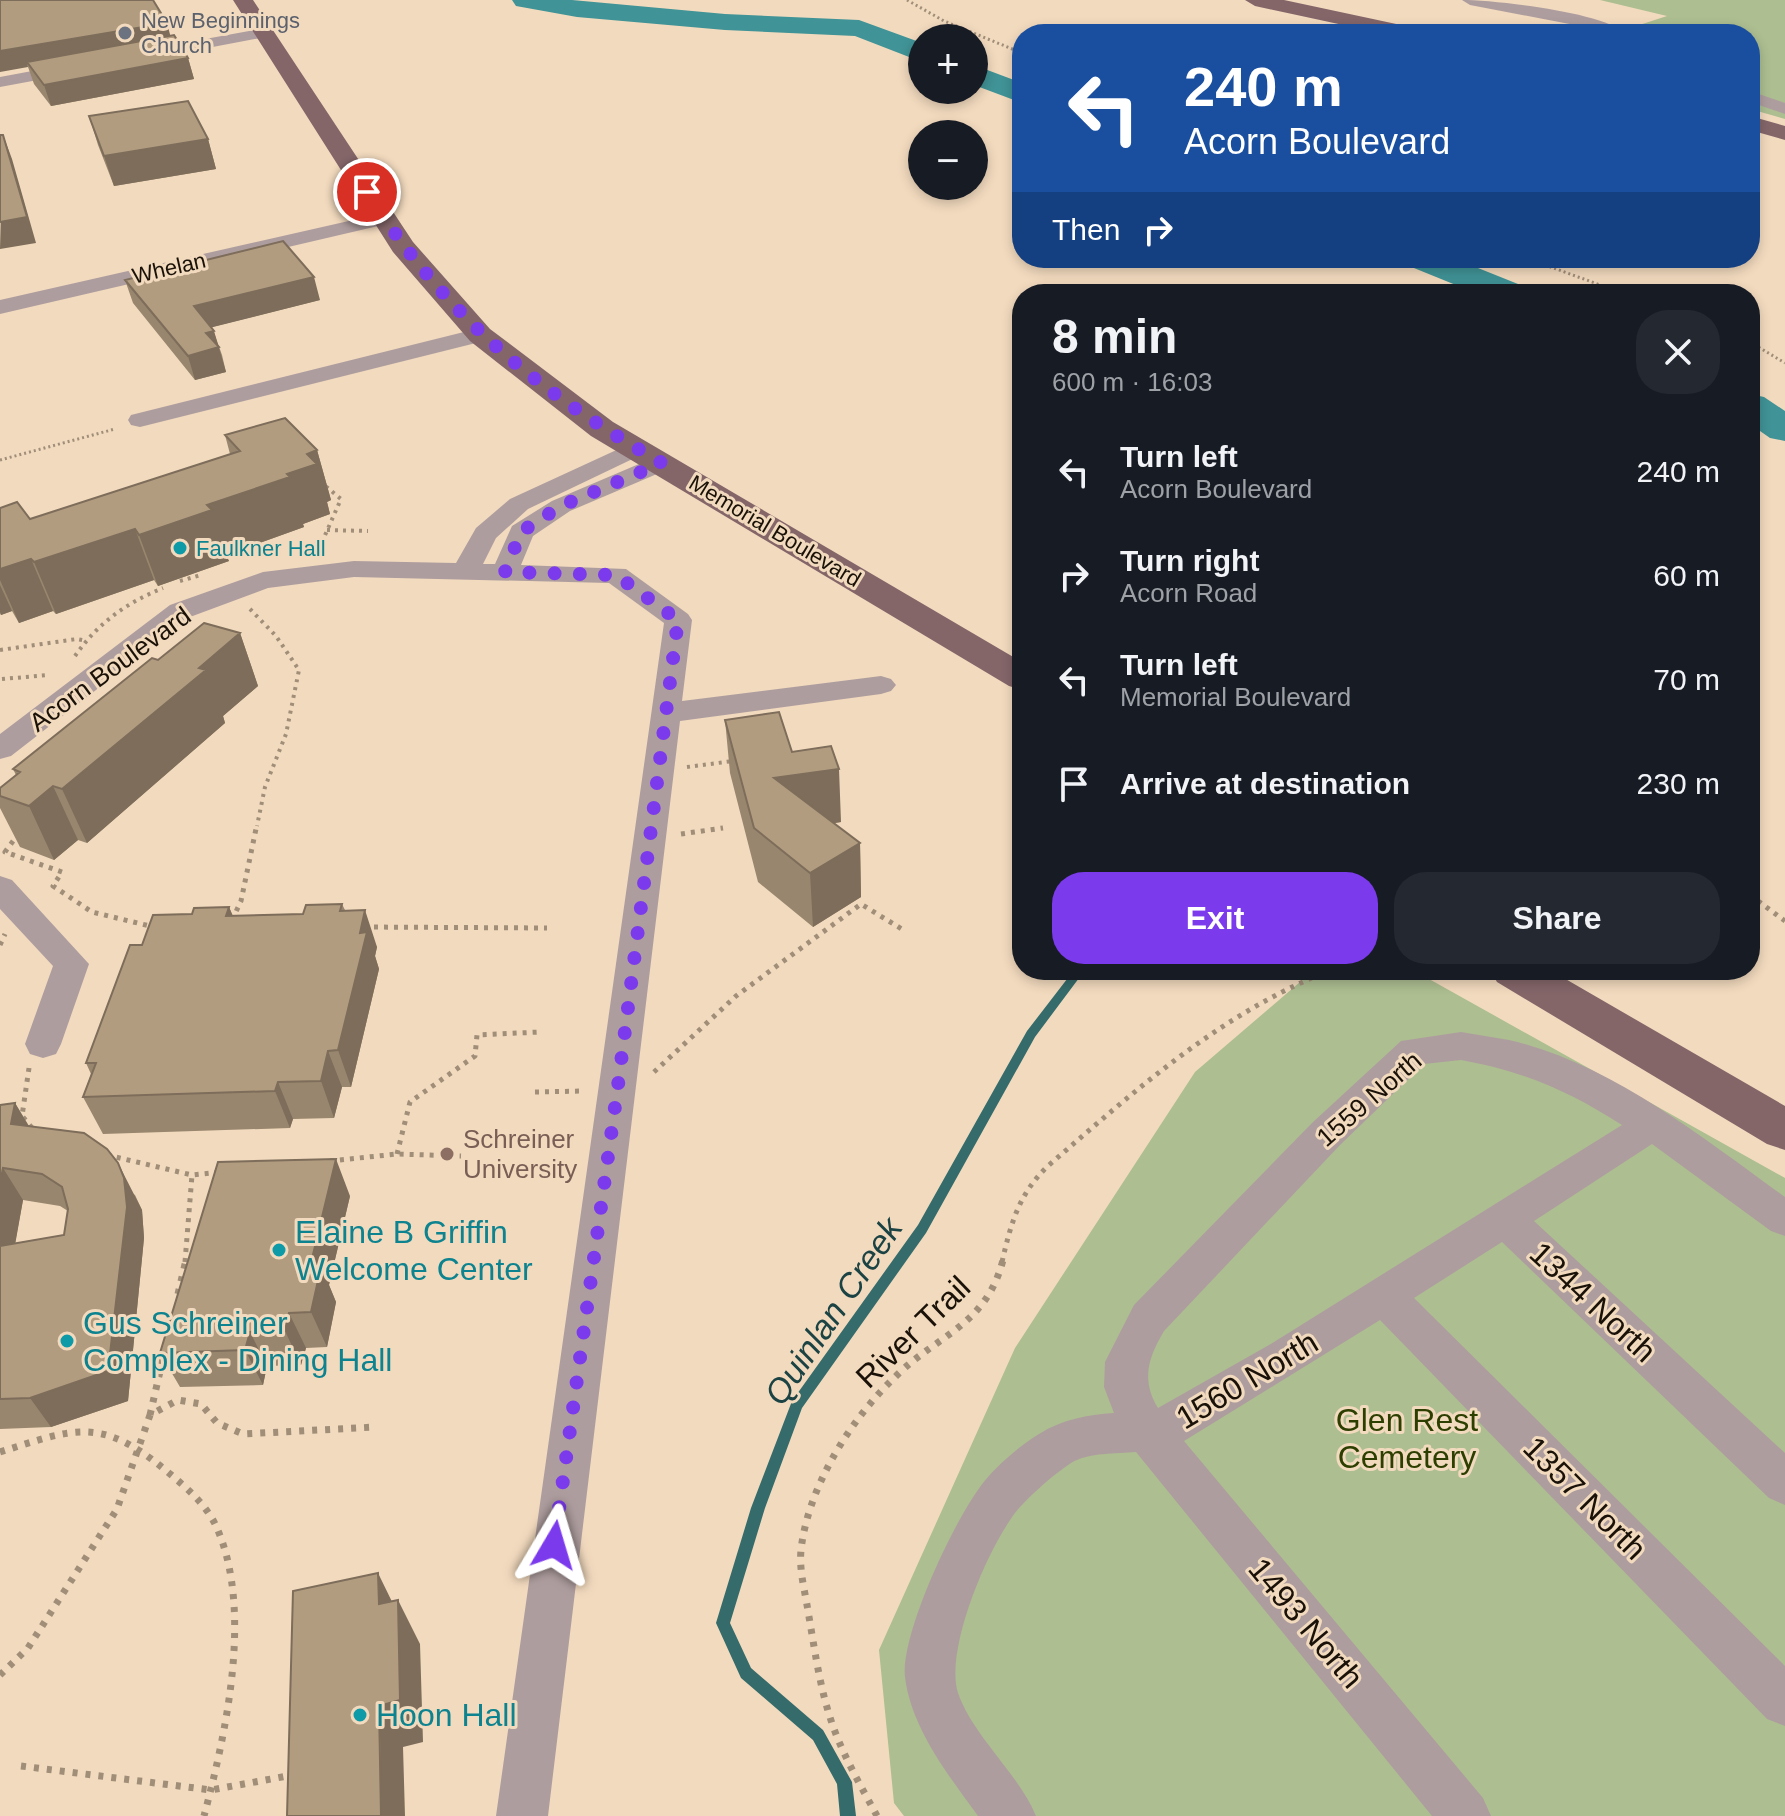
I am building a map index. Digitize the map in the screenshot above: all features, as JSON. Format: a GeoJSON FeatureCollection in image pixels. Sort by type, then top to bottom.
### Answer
{"type":"FeatureCollection","features":[{"type":"Feature","properties":{"kind":"main road","name":"Memorial Boulevard"},"geometry":{"type":"LineString","coordinates":[[243,0],[384,219],[426,277],[480,335],[581,414],[1012,672]]}},
{"type":"Feature","properties":{"kind":"main road"},"geometry":{"type":"LineString","coordinates":[[1255,0],[1368,24]]}},
{"type":"Feature","properties":{"kind":"main road"},"geometry":{"type":"LineString","coordinates":[[1760,126],[1785,133]]}},
{"type":"Feature","properties":{"kind":"main road"},"geometry":{"type":"LineString","coordinates":[[1530,980],[1785,1130]]}},
{"type":"Feature","properties":{"kind":"street"},"geometry":{"type":"LineString","coordinates":[[1470,0],[1590,24]]}},
{"type":"Feature","properties":{"kind":"street"},"geometry":{"type":"LineString","coordinates":[[0,82],[265,33]]}},
{"type":"Feature","properties":{"kind":"street"},"geometry":{"type":"LineString","coordinates":[[1760,100],[1785,109]]}},
{"type":"Feature","properties":{"kind":"street","name":"Whelan"},"geometry":{"type":"LineString","coordinates":[[0,307],[384,219]]}},
{"type":"Feature","properties":{"kind":"street"},"geometry":{"type":"LineString","coordinates":[[140,420],[480,335]]}},
{"type":"Feature","properties":{"kind":"street"},"geometry":{"type":"LineString","coordinates":[[466,571],[485,534],[519,504],[636,448]]}},
{"type":"Feature","properties":{"kind":"street"},"geometry":{"type":"LineString","coordinates":[[505,572],[521,532],[561,506],[662,463]]}},
{"type":"Feature","properties":{"kind":"street","name":"Acorn Boulevard"},"geometry":{"type":"LineString","coordinates":[[6,745],[180,611],[263,580],[354,569],[616,575],[678,620],[617,1097],[557,1515],[522,1816]]}},
{"type":"Feature","properties":{"kind":"street"},"geometry":{"type":"LineString","coordinates":[[666,713],[881,685]]}},
{"type":"Feature","properties":{"kind":"street"},"geometry":{"type":"LineString","coordinates":[[6,745],[61,742]]}},
{"type":"Feature","properties":{"kind":"street"},"geometry":{"type":"LineString","coordinates":[[0,888],[71,964],[43,1044]]}},
{"type":"Feature","properties":{"kind":"street","name":"1559 North"},"geometry":{"type":"LineString","coordinates":[[1147,1431],[1127,1399],[1125,1367],[1136,1339],[1149,1318],[1326,1134],[1414,1051],[1430,1047],[1473,1048],[1516,1056],[1599,1092],[1652,1125],[1785,1219]]}},
{"type":"Feature","properties":{"kind":"street"},"geometry":{"type":"LineString","coordinates":[[1384,1296],[1652,1125]]}},
{"type":"Feature","properties":{"kind":"street","name":"1344 North"},"geometry":{"type":"LineString","coordinates":[[1505,1219],[1785,1483]]}},
{"type":"Feature","properties":{"kind":"street","name":"1560 North"},"geometry":{"type":"LineString","coordinates":[[1010,1816],[973,1766],[936,1705],[929,1674],[941,1611],[978,1534],[1003,1493],[1054,1449],[1079,1437],[1166,1428],[1384,1296]]}},
{"type":"Feature","properties":{"kind":"street","name":"1357 North"},"geometry":{"type":"LineString","coordinates":[[1384,1296],[1785,1701]]}},
{"type":"Feature","properties":{"kind":"street","name":"1493 North"},"geometry":{"type":"LineString","coordinates":[[1147,1431],[1465,1816]]}},
{"type":"Feature","properties":{"kind":"path"},"geometry":{"type":"LineString","coordinates":[[907,0],[932,15],[1012,49]]}},
{"type":"Feature","properties":{"kind":"path"},"geometry":{"type":"LineString","coordinates":[[1554,268],[1598,284]]}},
{"type":"Feature","properties":{"kind":"path"},"geometry":{"type":"LineString","coordinates":[[1760,348],[1785,363]]}},
{"type":"Feature","properties":{"kind":"path"},"geometry":{"type":"LineString","coordinates":[[0,460],[140,420]]}},
{"type":"Feature","properties":{"kind":"path"},"geometry":{"type":"LineString","coordinates":[[327,530],[368,531]]}},
{"type":"Feature","properties":{"kind":"path"},"geometry":{"type":"LineString","coordinates":[[228,928],[241,901],[265,787],[286,734],[299,670],[276,636],[233,591]]}},
{"type":"Feature","properties":{"kind":"path"},"geometry":{"type":"LineString","coordinates":[[0,650],[77,639],[98,675]]}},
{"type":"Feature","properties":{"kind":"path"},"geometry":{"type":"LineString","coordinates":[[659,771],[744,759]]}},
{"type":"Feature","properties":{"kind":"path"},"geometry":{"type":"LineString","coordinates":[[677,835],[723,828]]}},
{"type":"Feature","properties":{"kind":"path"},"geometry":{"type":"LineString","coordinates":[[22,830],[11,840],[5,852],[62,872],[53,886],[92,912],[158,928]]}},
{"type":"Feature","properties":{"kind":"path"},"geometry":{"type":"LineString","coordinates":[[1760,902],[1785,921]]}},
{"type":"Feature","properties":{"kind":"path"},"geometry":{"type":"LineString","coordinates":[[649,1063],[648,1078],[736,996],[861,904],[905,931]]}},
{"type":"Feature","properties":{"kind":"path"},"geometry":{"type":"LineString","coordinates":[[355,927],[547,928]]}},
{"type":"Feature","properties":{"kind":"path","name":"River Trail"},"geometry":{"type":"LineString","coordinates":[[877,1816],[835,1732],[821,1689],[801,1574],[802,1541],[818,1494],[837,1453],[895,1376],[970,1319],[987,1300],[999,1277],[1013,1217],[1034,1180],[1146,1079],[1220,1025],[1302,980]]}},
{"type":"Feature","properties":{"kind":"path"},"geometry":{"type":"LineString","coordinates":[[397,1154],[410,1102],[475,1056],[477,1035],[540,1032]]}},
{"type":"Feature","properties":{"kind":"path"},"geometry":{"type":"LineString","coordinates":[[43,1044],[29,1068],[22,1116],[31,1128],[45,1134]]}},
{"type":"Feature","properties":{"kind":"path"},"geometry":{"type":"LineString","coordinates":[[535,1092],[593,1090]]}},
{"type":"Feature","properties":{"kind":"path"},"geometry":{"type":"LineString","coordinates":[[11,1116],[22,1116]]}},
{"type":"Feature","properties":{"kind":"path"},"geometry":{"type":"LineString","coordinates":[[102,1154],[192,1175],[223,1172]]}},
{"type":"Feature","properties":{"kind":"path"},"geometry":{"type":"LineString","coordinates":[[318,1162],[397,1154],[461,1156]]}},
{"type":"Feature","properties":{"kind":"path"},"geometry":{"type":"LineString","coordinates":[[176,1301],[186,1259],[192,1175]]}},
{"type":"Feature","properties":{"kind":"path"},"geometry":{"type":"LineString","coordinates":[[0,1675],[28,1648],[117,1509],[150,1415],[166,1344]]}},
{"type":"Feature","properties":{"kind":"path"},"geometry":{"type":"LineString","coordinates":[[150,1415],[178,1400],[201,1404],[217,1423],[243,1434],[376,1427]]}},
{"type":"Feature","properties":{"kind":"path"},"geometry":{"type":"LineString","coordinates":[[0,1452],[68,1432],[100,1431],[178,1476],[209,1509],[229,1553],[238,1627],[204,1816]]}},
{"type":"Feature","properties":{"kind":"path"},"geometry":{"type":"LineString","coordinates":[[21,1766],[211,1790],[297,1775]]}},
{"type":"Feature","properties":{"kind":"green space"},"geometry":{"type":"Polygon","coordinates":[[[1600,0],[1785,0],[1785,119],[1760,112],[1760,24],[1642,24],[1667,16],[1600,0]]]}},
{"type":"Feature","properties":{"kind":"green space","name":"Glen Rest Cemetery"},"geometry":{"type":"Polygon","coordinates":[[[1302,980],[1431,980],[1785,1178],[1785,1816],[904,1816],[894,1803],[879,1650],[1015,1348],[1195,1072],[1302,980]]]}},
{"type":"Feature","properties":{"kind":"building"},"geometry":{"type":"Polygon","coordinates":[[[0,0],[153,0],[167,23],[0,51],[0,0]]]}},
{"type":"Feature","properties":{"kind":"building"},"geometry":{"type":"Polygon","coordinates":[[[174,35],[188,58],[44,85],[27,62],[174,35]]]}},
{"type":"Feature","properties":{"kind":"building"},"geometry":{"type":"Polygon","coordinates":[[[188,101],[208,139],[104,156],[89,116],[188,101]]]}},
{"type":"Feature","properties":{"kind":"building"},"geometry":{"type":"Polygon","coordinates":[[[0,135],[3,135],[27,217],[0,222],[0,135]]]}},
{"type":"Feature","properties":{"kind":"building"},"geometry":{"type":"Polygon","coordinates":[[[283,241],[314,277],[194,306],[214,331],[206,333],[219,347],[188,356],[125,280],[283,241]]]}},
{"type":"Feature","properties":{"kind":"building"},"geometry":{"type":"Polygon","coordinates":[[[285,418],[317,450],[307,454],[317,464],[287,474],[290,477],[207,505],[212,510],[139,535],[135,529],[34,562],[31,559],[0,569],[0,508],[17,502],[30,519],[240,451],[225,435],[285,418]]]}},
{"type":"Feature","properties":{"kind":"building"},"geometry":{"type":"Polygon","coordinates":[[[204,623],[240,633],[199,668],[206,670],[62,789],[53,786],[29,806],[0,796],[0,788],[20,772],[13,769],[152,658],[158,660],[204,623]]]}},
{"type":"Feature","properties":{"kind":"building"},"geometry":{"type":"Polygon","coordinates":[[[779,712],[792,752],[831,746],[839,769],[774,778],[860,843],[810,873],[754,828],[725,720],[779,712]]]}},
{"type":"Feature","properties":{"kind":"building"},"geometry":{"type":"Polygon","coordinates":[[[342,904],[340,911],[365,910],[360,933],[367,932],[338,1050],[328,1051],[321,1081],[278,1082],[275,1091],[83,1097],[96,1063],[86,1063],[130,945],[142,945],[153,915],[192,914],[194,908],[229,907],[226,916],[303,914],[306,905],[342,904]]]}},
{"type":"Feature","properties":{"kind":"building"},"geometry":{"type":"Polygon","coordinates":[[[15,1103],[11,1124],[84,1133],[107,1149],[118,1163],[124,1178],[127,1207],[108,1371],[30,1398],[0,1399],[0,1246],[64,1235],[68,1209],[62,1187],[42,1174],[3,1168],[0,1183],[0,1105],[15,1103]]]}},
{"type":"Feature","properties":{"kind":"building","name":"Elaine B Griffin Welcome Center"},"geometry":{"type":"Polygon","coordinates":[[[336,1159],[310,1267],[321,1267],[311,1312],[289,1313],[285,1331],[250,1332],[245,1350],[160,1353],[218,1162],[336,1159]]]}},
{"type":"Feature","properties":{"kind":"building"},"geometry":{"type":"Polygon","coordinates":[[[378,1573],[379,1604],[398,1600],[400,1700],[379,1706],[381,1816],[287,1816],[293,1591],[378,1573]]]}},
{"type":"Feature","properties":{"kind":"waterway"},"geometry":{"type":"LineString","coordinates":[[525,0],[577,9],[725,22],[859,28],[908,47]]}},
{"type":"Feature","properties":{"kind":"waterway"},"geometry":{"type":"LineString","coordinates":[[988,80],[1012,90]]}},
{"type":"Feature","properties":{"kind":"waterway"},"geometry":{"type":"LineString","coordinates":[[1446,268],[1486,284]]}},
{"type":"Feature","properties":{"kind":"waterway"},"geometry":{"type":"LineString","coordinates":[[1760,413],[1785,429]]}},
{"type":"Feature","properties":{"kind":"waterway","name":"Quinlan Creek"},"geometry":{"type":"LineString","coordinates":[[848,1816],[844,1782],[818,1735],[746,1673],[723,1623],[758,1508],[797,1405],[922,1229],[1031,1034],[1072,980]]}},
{"type":"Feature","properties":{"kind":"place","name":"New Beginnings Church"},"geometry":{"type":"Point","coordinates":[125,33]}},
{"type":"Feature","properties":{"kind":"place","name":"Faulkner Hall"},"geometry":{"type":"Point","coordinates":[180,548]}},
{"type":"Feature","properties":{"kind":"place","name":"Schreiner University"},"geometry":{"type":"Point","coordinates":[447,1154]}},
{"type":"Feature","properties":{"kind":"place","name":"Elaine B Griffin Welcome Center"},"geometry":{"type":"Point","coordinates":[279,1250]}},
{"type":"Feature","properties":{"kind":"place","name":"Gus Schreiner Complex - Dining Hall"},"geometry":{"type":"Point","coordinates":[67,1341]}},
{"type":"Feature","properties":{"kind":"place","name":"Hoon Hall"},"geometry":{"type":"Point","coordinates":[360,1715]}},
{"type":"Feature","properties":{"kind":"route"},"geometry":{"type":"LineString","coordinates":[[367,192],[426,277],[480,335],[602,429],[662,463],[561,506],[521,532],[505,572],[616,575],[678,620],[554,1545]]}}]}
